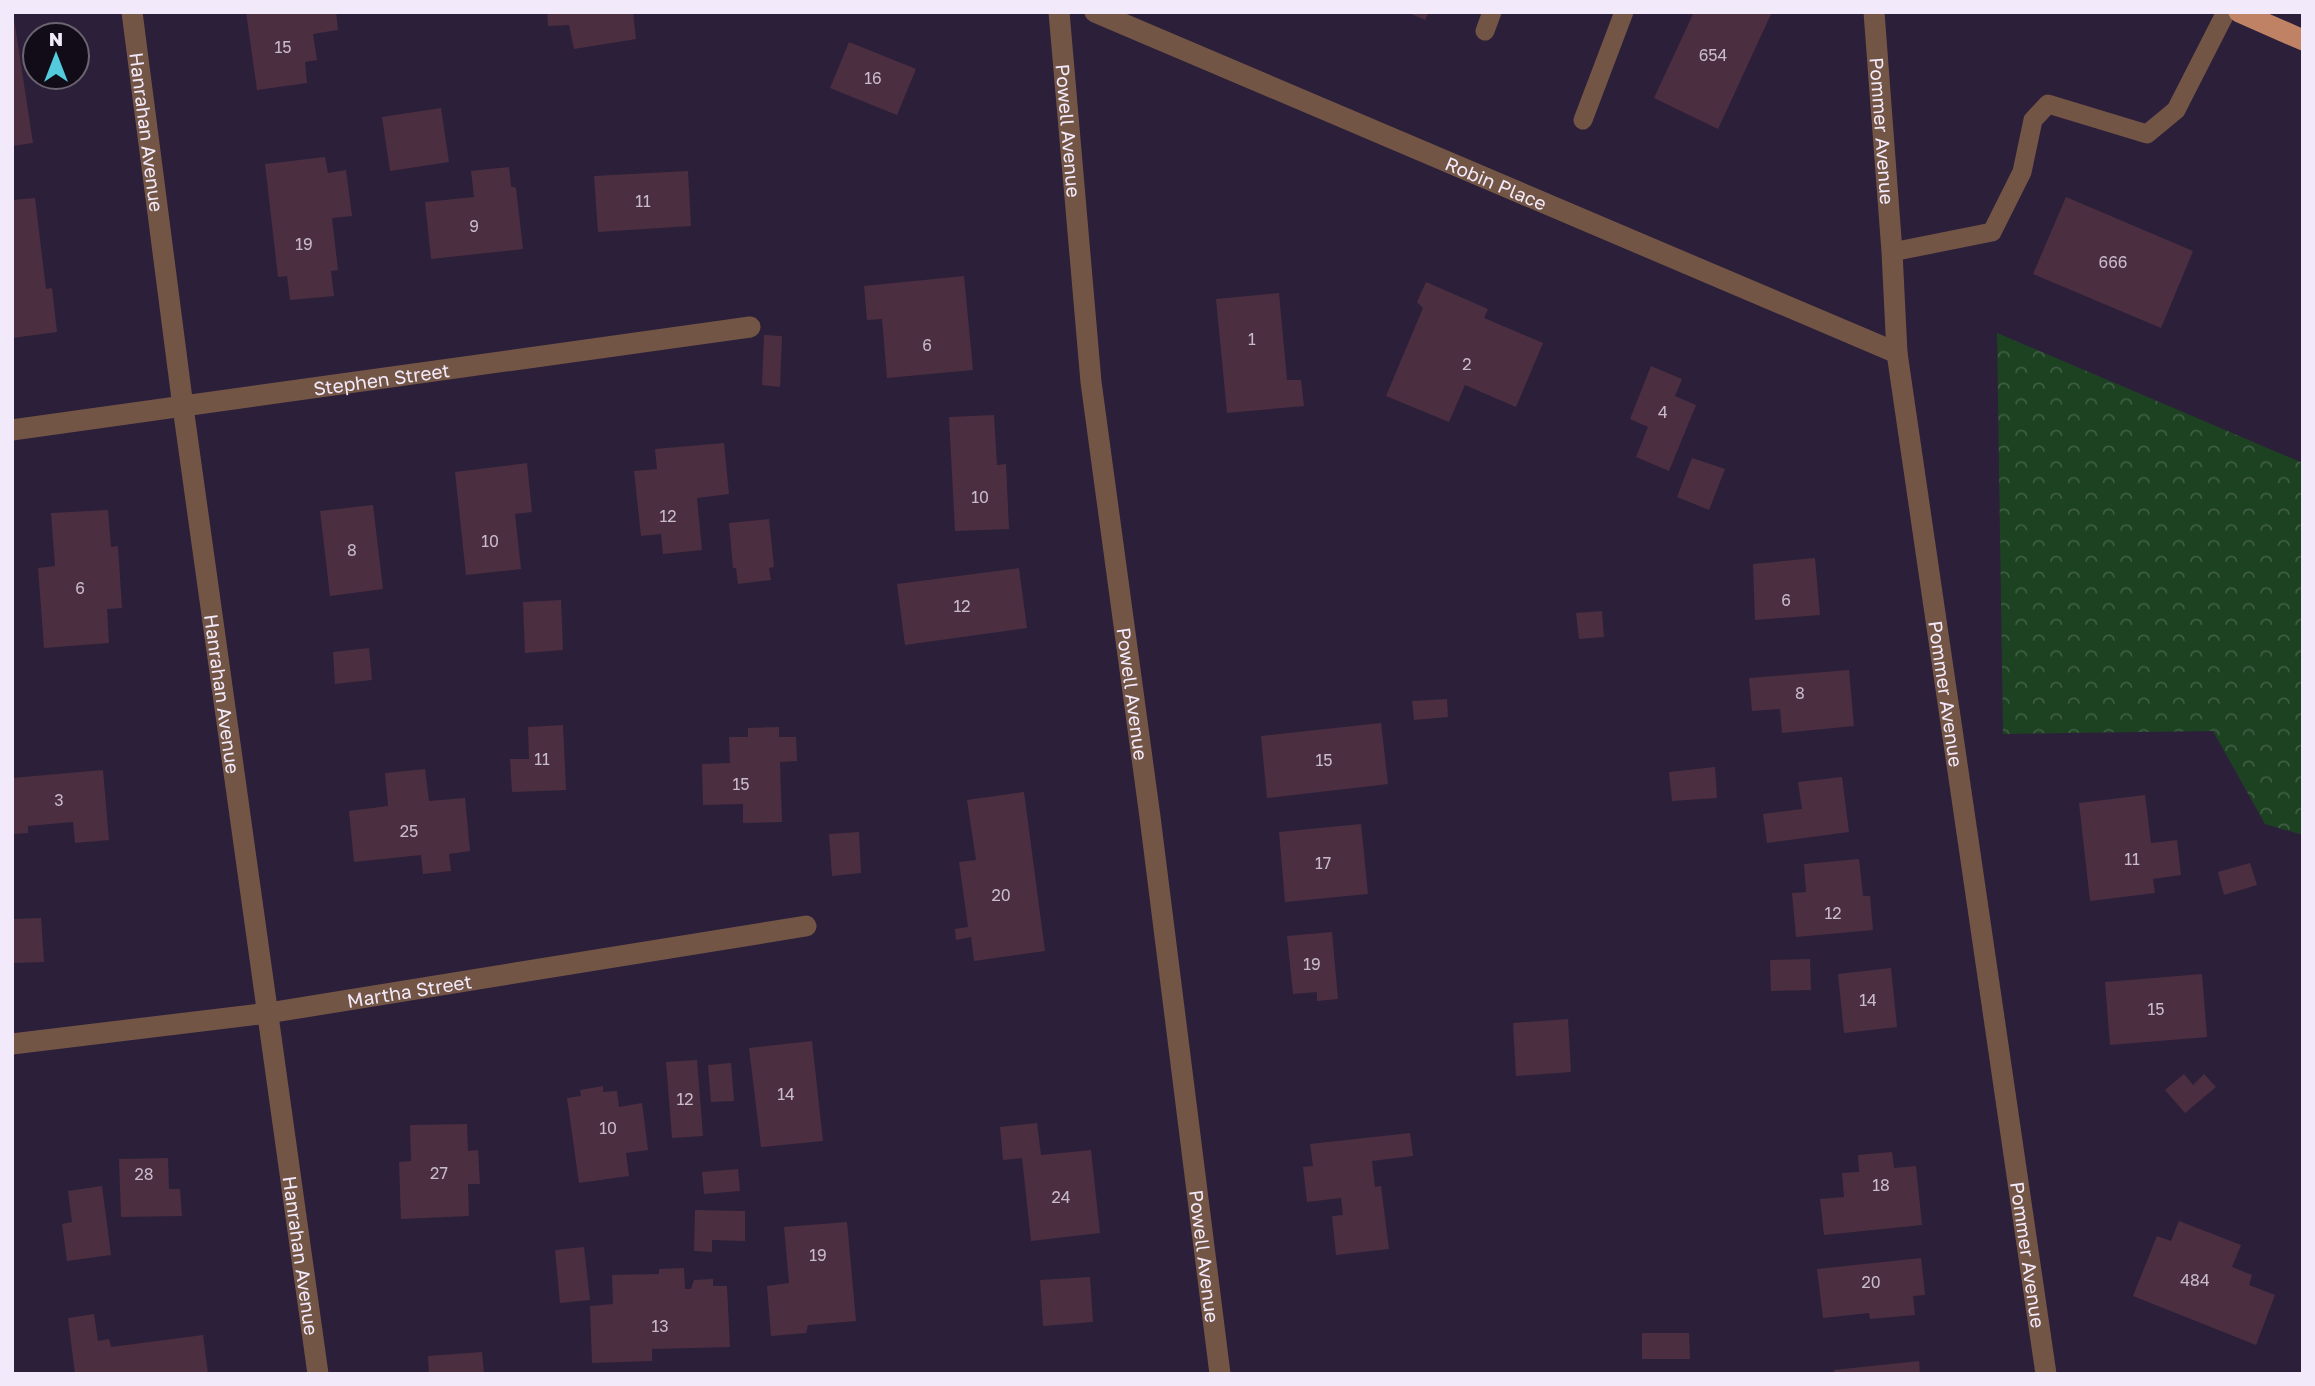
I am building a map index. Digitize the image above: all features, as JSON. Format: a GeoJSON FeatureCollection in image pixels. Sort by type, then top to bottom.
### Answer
{"type":"FeatureCollection","features":[{"type":"Feature","properties":{"kind":"main road"},"geometry":{"type":"LineString","coordinates":[[2239,12],[2303,40]]}},
{"type":"Feature","properties":{"kind":"street","name":"Hanrahan Avenue"},"geometry":{"type":"LineString","coordinates":[[132,12],[183,407],[318,1374]]}},
{"type":"Feature","properties":{"kind":"street","name":"Powell Avenue"},"geometry":{"type":"LineString","coordinates":[[1059,12],[1091,382],[1149,803],[1220,1374]]}},
{"type":"Feature","properties":{"kind":"street","name":"Robin Place"},"geometry":{"type":"LineString","coordinates":[[1095,12],[1897,353]]}},
{"type":"Feature","properties":{"kind":"street","name":"Pommer Avenue"},"geometry":{"type":"LineString","coordinates":[[1874,12],[1897,353],[2046,1374]]}},
{"type":"Feature","properties":{"kind":"street","name":"Stephen Street"},"geometry":{"type":"LineString","coordinates":[[12,430],[750,327]]}},
{"type":"Feature","properties":{"kind":"street","name":"Martha Street"},"geometry":{"type":"LineString","coordinates":[[12,1044],[268,1013],[806,926]]}},
{"type":"Feature","properties":{"kind":"lane"},"geometry":{"type":"LineString","coordinates":[[1583,120],[1624,12]]}},
{"type":"Feature","properties":{"kind":"lane"},"geometry":{"type":"LineString","coordinates":[[1892,252],[1993,232],[2022,172],[2033,120],[2048,103],[2147,134],[2176,110],[2226,12]]}},
{"type":"Feature","properties":{"kind":"green space"},"geometry":{"type":"Polygon","coordinates":[[[1997,333],[2303,463],[2303,835],[2265,824],[2213,731],[2003,734],[1997,333]]]}},
{"type":"Feature","properties":{"kind":"building"},"geometry":{"type":"Polygon","coordinates":[[[246,12],[336,12],[338,30],[313,34],[317,60],[305,62],[307,83],[257,90],[246,12]]]}},
{"type":"Feature","properties":{"kind":"building"},"geometry":{"type":"Polygon","coordinates":[[[547,12],[633,12],[636,39],[574,49],[569,25],[548,26],[547,12]]]}},
{"type":"Feature","properties":{"kind":"building"},"geometry":{"type":"Polygon","coordinates":[[[1407,12],[1429,12],[1425,20],[1407,12]]]}},
{"type":"Feature","properties":{"kind":"building"},"geometry":{"type":"Polygon","coordinates":[[[1694,12],[1772,12],[1718,129],[1654,98],[1694,12]]]}},
{"type":"Feature","properties":{"kind":"building"},"geometry":{"type":"Polygon","coordinates":[[[14,19],[21,65],[21,91],[25,91],[33,143],[12,146],[14,19]]]}},
{"type":"Feature","properties":{"kind":"building"},"geometry":{"type":"Polygon","coordinates":[[[849,42],[916,69],[897,115],[830,88],[849,42]]]}},
{"type":"Feature","properties":{"kind":"building"},"geometry":{"type":"Polygon","coordinates":[[[441,108],[449,162],[390,171],[382,117],[441,108]]]}},
{"type":"Feature","properties":{"kind":"building"},"geometry":{"type":"Polygon","coordinates":[[[325,157],[328,173],[346,170],[352,216],[332,218],[338,270],[331,271],[334,296],[290,300],[287,276],[278,277],[265,164],[325,157]]]}},
{"type":"Feature","properties":{"kind":"building"},"geometry":{"type":"Polygon","coordinates":[[[509,167],[511,186],[516,188],[523,249],[431,259],[425,202],[474,197],[471,171],[509,167]]]}},
{"type":"Feature","properties":{"kind":"building"},"geometry":{"type":"Polygon","coordinates":[[[688,171],[691,226],[598,232],[594,176],[688,171]]]}},
{"type":"Feature","properties":{"kind":"building"},"geometry":{"type":"Polygon","coordinates":[[[2066,197],[2193,251],[2161,328],[2033,274],[2066,197]]]}},
{"type":"Feature","properties":{"kind":"building"},"geometry":{"type":"Polygon","coordinates":[[[35,198],[46,289],[52,288],[57,332],[12,338],[12,200],[35,198]]]}},
{"type":"Feature","properties":{"kind":"building"},"geometry":{"type":"Polygon","coordinates":[[[964,276],[973,370],[887,378],[882,319],[867,320],[864,286],[964,276]]]}},
{"type":"Feature","properties":{"kind":"building"},"geometry":{"type":"Polygon","coordinates":[[[1426,282],[1488,309],[1484,318],[1543,343],[1516,407],[1465,385],[1449,422],[1386,396],[1423,308],[1417,302],[1426,282]]]}},
{"type":"Feature","properties":{"kind":"building"},"geometry":{"type":"Polygon","coordinates":[[[1279,293],[1287,380],[1301,380],[1304,406],[1227,413],[1216,299],[1279,293]]]}},
{"type":"Feature","properties":{"kind":"building"},"geometry":{"type":"Polygon","coordinates":[[[764,335],[782,336],[780,387],[762,385],[764,335]]]}},
{"type":"Feature","properties":{"kind":"building"},"geometry":{"type":"Polygon","coordinates":[[[1651,366],[1682,379],[1675,396],[1696,405],[1669,471],[1636,457],[1648,427],[1630,419],[1651,366]]]}},
{"type":"Feature","properties":{"kind":"building"},"geometry":{"type":"Polygon","coordinates":[[[994,415],[997,465],[1006,464],[1009,529],[955,531],[949,417],[994,415]]]}},
{"type":"Feature","properties":{"kind":"building"},"geometry":{"type":"Polygon","coordinates":[[[724,443],[729,494],[697,498],[702,550],[663,554],[661,534],[641,536],[634,471],[657,469],[655,449],[724,443]]]}},
{"type":"Feature","properties":{"kind":"building"},"geometry":{"type":"Polygon","coordinates":[[[1692,458],[1725,469],[1709,510],[1677,497],[1692,458]]]}},
{"type":"Feature","properties":{"kind":"building"},"geometry":{"type":"Polygon","coordinates":[[[527,463],[532,512],[515,514],[521,569],[466,575],[455,472],[527,463]]]}},
{"type":"Feature","properties":{"kind":"building"},"geometry":{"type":"Polygon","coordinates":[[[373,505],[383,589],[330,596],[320,511],[373,505]]]}},
{"type":"Feature","properties":{"kind":"building"},"geometry":{"type":"Polygon","coordinates":[[[108,510],[111,547],[118,546],[122,608],[107,609],[109,643],[44,648],[38,568],[55,566],[51,513],[108,510]]]}},
{"type":"Feature","properties":{"kind":"building"},"geometry":{"type":"Polygon","coordinates":[[[769,519],[774,567],[769,568],[771,580],[738,584],[736,568],[733,568],[729,523],[769,519]]]}},
{"type":"Feature","properties":{"kind":"building"},"geometry":{"type":"Polygon","coordinates":[[[1815,558],[1820,615],[1755,620],[1753,564],[1815,558]]]}},
{"type":"Feature","properties":{"kind":"building"},"geometry":{"type":"Polygon","coordinates":[[[1019,568],[1027,628],[905,645],[897,584],[1019,568]]]}},
{"type":"Feature","properties":{"kind":"building"},"geometry":{"type":"Polygon","coordinates":[[[561,600],[563,650],[525,653],[523,602],[561,600]]]}},
{"type":"Feature","properties":{"kind":"building"},"geometry":{"type":"Polygon","coordinates":[[[1602,611],[1604,637],[1579,639],[1576,613],[1602,611]]]}},
{"type":"Feature","properties":{"kind":"building"},"geometry":{"type":"Polygon","coordinates":[[[369,648],[372,680],[335,684],[333,652],[369,648]]]}},
{"type":"Feature","properties":{"kind":"building"},"geometry":{"type":"Polygon","coordinates":[[[1849,670],[1854,726],[1782,733],[1780,709],[1752,711],[1749,678],[1849,670]]]}},
{"type":"Feature","properties":{"kind":"building"},"geometry":{"type":"Polygon","coordinates":[[[1447,699],[1448,717],[1414,720],[1412,701],[1447,699]]]}},
{"type":"Feature","properties":{"kind":"building"},"geometry":{"type":"Polygon","coordinates":[[[1381,723],[1388,784],[1267,798],[1261,736],[1381,723]]]}},
{"type":"Feature","properties":{"kind":"building"},"geometry":{"type":"Polygon","coordinates":[[[563,725],[566,790],[512,792],[510,759],[529,759],[528,727],[563,725]]]}},
{"type":"Feature","properties":{"kind":"building"},"geometry":{"type":"Polygon","coordinates":[[[779,727],[779,737],[796,737],[797,761],[780,762],[782,822],[743,823],[743,804],[703,805],[702,764],[730,763],[729,737],[748,737],[748,728],[779,727]]]}},
{"type":"Feature","properties":{"kind":"building"},"geometry":{"type":"Polygon","coordinates":[[[1715,767],[1717,798],[1672,801],[1669,772],[1715,767]]]}},
{"type":"Feature","properties":{"kind":"building"},"geometry":{"type":"Polygon","coordinates":[[[425,769],[429,801],[465,798],[470,851],[449,854],[451,871],[423,874],[421,855],[354,862],[349,811],[388,806],[385,773],[425,769]]]}},
{"type":"Feature","properties":{"kind":"building"},"geometry":{"type":"Polygon","coordinates":[[[103,770],[109,840],[75,843],[73,822],[28,826],[28,833],[12,834],[12,778],[103,770]]]}},
{"type":"Feature","properties":{"kind":"building"},"geometry":{"type":"Polygon","coordinates":[[[1842,777],[1849,832],[1767,843],[1763,814],[1802,809],[1798,782],[1842,777]]]}},
{"type":"Feature","properties":{"kind":"building"},"geometry":{"type":"Polygon","coordinates":[[[1024,792],[1045,951],[974,961],[971,937],[956,940],[955,929],[968,927],[959,862],[976,860],[967,800],[1024,792]]]}},
{"type":"Feature","properties":{"kind":"building"},"geometry":{"type":"Polygon","coordinates":[[[2145,795],[2151,843],[2177,840],[2181,875],[2153,879],[2155,893],[2090,901],[2079,803],[2145,795]]]}},
{"type":"Feature","properties":{"kind":"building"},"geometry":{"type":"Polygon","coordinates":[[[1361,824],[1368,894],[1285,902],[1279,832],[1361,824]]]}},
{"type":"Feature","properties":{"kind":"building"},"geometry":{"type":"Polygon","coordinates":[[[859,832],[861,873],[832,876],[829,834],[859,832]]]}},
{"type":"Feature","properties":{"kind":"building"},"geometry":{"type":"Polygon","coordinates":[[[1859,859],[1863,896],[1870,896],[1873,930],[1796,937],[1792,893],[1806,892],[1804,864],[1859,859]]]}},
{"type":"Feature","properties":{"kind":"building"},"geometry":{"type":"Polygon","coordinates":[[[2250,863],[2257,885],[2224,895],[2218,872],[2250,863]]]}},
{"type":"Feature","properties":{"kind":"building"},"geometry":{"type":"Polygon","coordinates":[[[41,918],[44,962],[13,963],[12,919],[41,918]]]}},
{"type":"Feature","properties":{"kind":"building"},"geometry":{"type":"Polygon","coordinates":[[[1332,932],[1338,999],[1317,1001],[1317,992],[1293,994],[1287,936],[1332,932]]]}},
{"type":"Feature","properties":{"kind":"building"},"geometry":{"type":"Polygon","coordinates":[[[1810,959],[1811,990],[1771,991],[1770,960],[1810,959]]]}},
{"type":"Feature","properties":{"kind":"building"},"geometry":{"type":"Polygon","coordinates":[[[1891,968],[1897,1027],[1844,1033],[1838,974],[1891,968]]]}},
{"type":"Feature","properties":{"kind":"building"},"geometry":{"type":"Polygon","coordinates":[[[2202,974],[2207,1037],[2110,1045],[2105,982],[2202,974]]]}},
{"type":"Feature","properties":{"kind":"building"},"geometry":{"type":"Polygon","coordinates":[[[1568,1019],[1571,1072],[1516,1076],[1513,1023],[1568,1019]]]}},
{"type":"Feature","properties":{"kind":"building"},"geometry":{"type":"Polygon","coordinates":[[[812,1041],[823,1141],[761,1147],[749,1048],[812,1041]]]}},
{"type":"Feature","properties":{"kind":"building"},"geometry":{"type":"Polygon","coordinates":[[[697,1060],[703,1136],[672,1138],[666,1062],[697,1060]]]}},
{"type":"Feature","properties":{"kind":"building"},"geometry":{"type":"Polygon","coordinates":[[[731,1063],[734,1101],[711,1102],[708,1065],[731,1063]]]}},
{"type":"Feature","properties":{"kind":"building"},"geometry":{"type":"Polygon","coordinates":[[[2184,1074],[2193,1085],[2204,1074],[2216,1087],[2185,1113],[2165,1090],[2184,1074]]]}},
{"type":"Feature","properties":{"kind":"building"},"geometry":{"type":"Polygon","coordinates":[[[603,1086],[603,1092],[617,1091],[619,1107],[642,1103],[648,1150],[626,1153],[629,1176],[579,1183],[567,1098],[581,1096],[580,1090],[603,1086]]]}},
{"type":"Feature","properties":{"kind":"building"},"geometry":{"type":"Polygon","coordinates":[[[1037,1123],[1041,1155],[1091,1150],[1100,1233],[1031,1241],[1022,1158],[1003,1160],[1000,1127],[1037,1123]]]}},
{"type":"Feature","properties":{"kind":"building"},"geometry":{"type":"Polygon","coordinates":[[[467,1124],[468,1151],[478,1150],[480,1184],[468,1184],[469,1216],[401,1219],[399,1162],[411,1161],[410,1125],[467,1124]]]}},
{"type":"Feature","properties":{"kind":"building"},"geometry":{"type":"Polygon","coordinates":[[[1410,1133],[1413,1156],[1372,1161],[1375,1187],[1381,1186],[1389,1249],[1336,1255],[1332,1216],[1343,1215],[1341,1198],[1307,1202],[1303,1167],[1313,1166],[1310,1144],[1410,1133]]]}},
{"type":"Feature","properties":{"kind":"building"},"geometry":{"type":"Polygon","coordinates":[[[1892,1152],[1894,1168],[1916,1166],[1922,1225],[1824,1235],[1820,1199],[1844,1197],[1842,1173],[1859,1172],[1858,1155],[1892,1152]]]}},
{"type":"Feature","properties":{"kind":"building"},"geometry":{"type":"Polygon","coordinates":[[[168,1158],[169,1189],[180,1189],[182,1216],[121,1217],[119,1159],[168,1158]]]}},
{"type":"Feature","properties":{"kind":"building"},"geometry":{"type":"Polygon","coordinates":[[[738,1169],[740,1191],[704,1194],[702,1172],[738,1169]]]}},
{"type":"Feature","properties":{"kind":"building"},"geometry":{"type":"Polygon","coordinates":[[[102,1186],[111,1255],[67,1261],[62,1224],[72,1222],[68,1191],[102,1186]]]}},
{"type":"Feature","properties":{"kind":"building"},"geometry":{"type":"Polygon","coordinates":[[[695,1210],[745,1211],[745,1241],[712,1240],[712,1252],[694,1251],[695,1210]]]}},
{"type":"Feature","properties":{"kind":"building"},"geometry":{"type":"Polygon","coordinates":[[[2179,1221],[2241,1245],[2232,1267],[2252,1275],[2249,1285],[2275,1295],[2256,1345],[2133,1296],[2157,1236],[2171,1241],[2179,1221]]]}},
{"type":"Feature","properties":{"kind":"building"},"geometry":{"type":"Polygon","coordinates":[[[847,1222],[856,1321],[808,1325],[806,1333],[771,1336],[767,1286],[789,1283],[784,1227],[847,1222]]]}},
{"type":"Feature","properties":{"kind":"building"},"geometry":{"type":"Polygon","coordinates":[[[584,1247],[590,1300],[560,1303],[555,1250],[584,1247]]]}},
{"type":"Feature","properties":{"kind":"building"},"geometry":{"type":"Polygon","coordinates":[[[1921,1258],[1925,1295],[1913,1296],[1915,1315],[1870,1319],[1869,1313],[1823,1318],[1817,1269],[1921,1258]]]}},
{"type":"Feature","properties":{"kind":"building"},"geometry":{"type":"Polygon","coordinates":[[[684,1268],[685,1289],[691,1289],[694,1280],[713,1279],[713,1286],[727,1286],[730,1347],[652,1349],[652,1361],[592,1363],[590,1306],[613,1304],[612,1275],[659,1274],[659,1269],[684,1268]]]}},
{"type":"Feature","properties":{"kind":"building"},"geometry":{"type":"Polygon","coordinates":[[[1090,1277],[1093,1322],[1043,1326],[1040,1280],[1090,1277]]]}},
{"type":"Feature","properties":{"kind":"building"},"geometry":{"type":"Polygon","coordinates":[[[94,1314],[98,1341],[109,1339],[111,1347],[203,1335],[208,1374],[75,1374],[68,1318],[94,1314]]]}},
{"type":"Feature","properties":{"kind":"building"},"geometry":{"type":"Polygon","coordinates":[[[1642,1333],[1689,1333],[1690,1359],[1642,1359],[1642,1333]]]}},
{"type":"Feature","properties":{"kind":"building"},"geometry":{"type":"Polygon","coordinates":[[[482,1352],[484,1374],[429,1374],[428,1356],[482,1352]]]}},
{"type":"Feature","properties":{"kind":"building"},"geometry":{"type":"Polygon","coordinates":[[[1919,1361],[1920,1374],[1835,1374],[1834,1370],[1919,1361]]]}}]}
